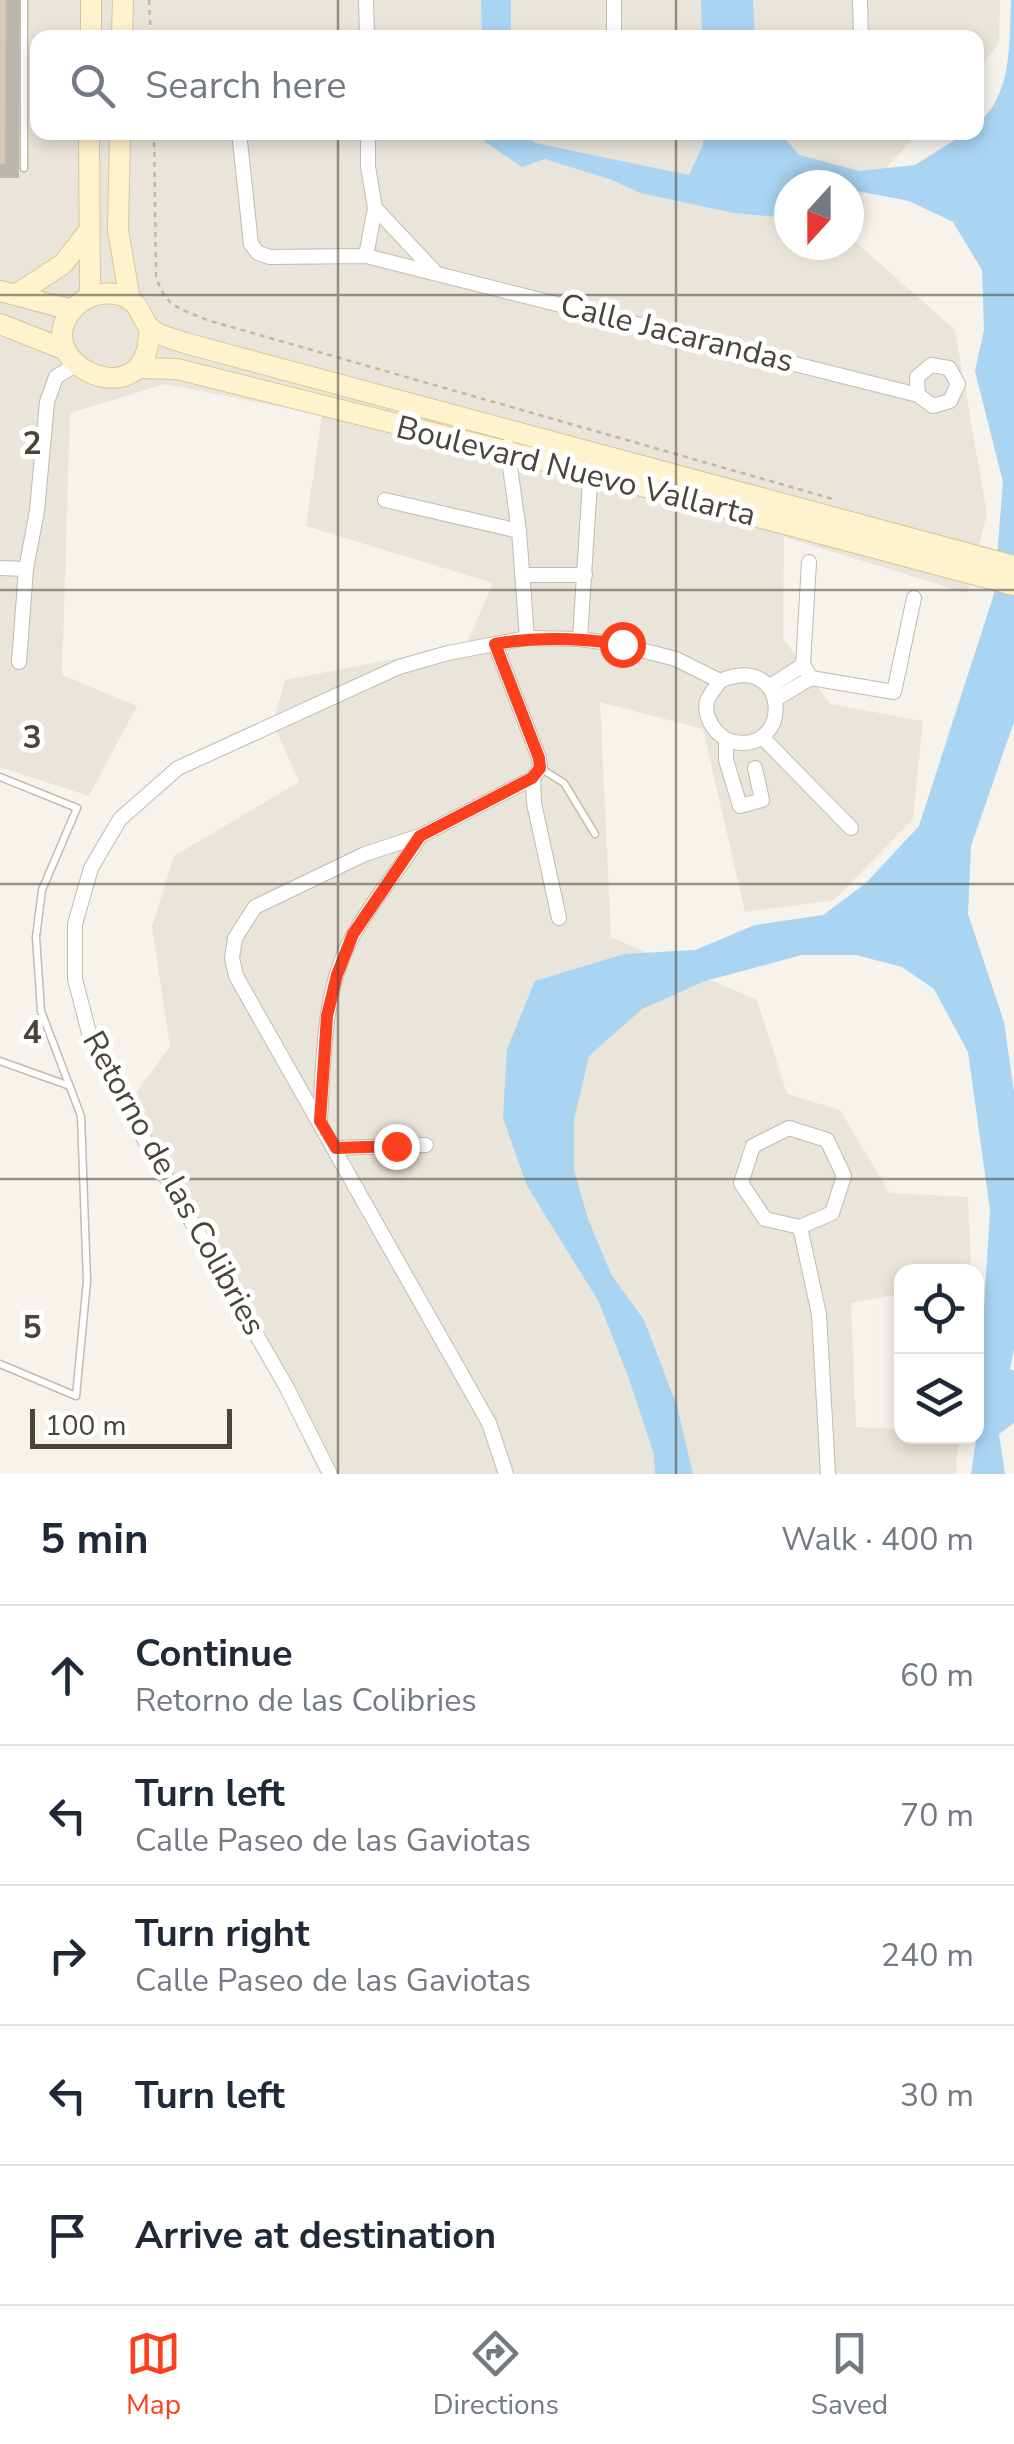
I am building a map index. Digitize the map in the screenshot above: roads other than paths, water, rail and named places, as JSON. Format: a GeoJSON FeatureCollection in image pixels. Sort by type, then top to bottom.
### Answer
{"type":"FeatureCollection","features":[{"type":"Feature","properties":{"kind":"main road"},"geometry":{"type":"LineString","coordinates":[[91,0],[91,30]]}},
{"type":"Feature","properties":{"kind":"main road"},"geometry":{"type":"LineString","coordinates":[[122,30],[123,0]]}},
{"type":"Feature","properties":{"kind":"main road"},"geometry":{"type":"LineString","coordinates":[[89,140],[90,296]]}},
{"type":"Feature","properties":{"kind":"main road"},"geometry":{"type":"LineString","coordinates":[[120,140],[118,230],[130,300]]}},
{"type":"Feature","properties":{"kind":"main road"},"geometry":{"type":"LineString","coordinates":[[9,293],[62,264],[87,232]]}},
{"type":"Feature","properties":{"kind":"main road"},"geometry":{"type":"LineString","coordinates":[[9,293],[72,310]]}},
{"type":"Feature","properties":{"kind":"main road"},"geometry":{"type":"LineString","coordinates":[[71,358],[66,323],[72,310],[90,296],[110,294],[130,300],[145,316],[150,342],[136,368]]}},
{"type":"Feature","properties":{"kind":"main road","name":"Boulevard Nuevo Vallarta"},"geometry":{"type":"LineString","coordinates":[[0,324],[71,358],[88,375],[105,379],[136,368],[177,370],[505,452],[591,462]]}},
{"type":"Feature","properties":{"kind":"main road","name":"Boulevard Nuevo Vallarta"},"geometry":{"type":"LineString","coordinates":[[149,328],[185,343],[510,431],[591,462],[954,560],[1014,585]]}},
{"type":"Feature","properties":{"kind":"main road","name":"Boulevard Nuevo Vallarta"},"geometry":{"type":"LineString","coordinates":[[954,560],[1014,566]]}},
{"type":"Feature","properties":{"kind":"street"},"geometry":{"type":"LineString","coordinates":[[366,0],[366,30]]}},
{"type":"Feature","properties":{"kind":"street"},"geometry":{"type":"LineString","coordinates":[[614,0],[614,30]]}},
{"type":"Feature","properties":{"kind":"street"},"geometry":{"type":"LineString","coordinates":[[860,0],[861,30]]}},
{"type":"Feature","properties":{"kind":"street"},"geometry":{"type":"LineString","coordinates":[[241,140],[250,244],[270,258],[366,256],[375,208],[368,140]]}},
{"type":"Feature","properties":{"kind":"street"},"geometry":{"type":"LineString","coordinates":[[375,208],[436,273]]}},
{"type":"Feature","properties":{"kind":"street","name":"Calle Jacarandas"},"geometry":{"type":"LineString","coordinates":[[366,256],[918,395]]}},
{"type":"Feature","properties":{"kind":"street"},"geometry":{"type":"LineString","coordinates":[[19,662],[26,568],[37,511],[48,402],[56,377],[71,358]]}},
{"type":"Feature","properties":{"kind":"street"},"geometry":{"type":"LineString","coordinates":[[510,431],[505,452],[519,531],[527,638]]}},
{"type":"Feature","properties":{"kind":"street"},"geometry":{"type":"LineString","coordinates":[[580,638],[591,462]]}},
{"type":"Feature","properties":{"kind":"street"},"geometry":{"type":"LineString","coordinates":[[385,500],[519,531]]}},
{"type":"Feature","properties":{"kind":"street"},"geometry":{"type":"LineString","coordinates":[[807,672],[809,562]]}},
{"type":"Feature","properties":{"kind":"street"},"geometry":{"type":"LineString","coordinates":[[0,568],[26,568]]}},
{"type":"Feature","properties":{"kind":"street"},"geometry":{"type":"LineString","coordinates":[[523,575],[586,575]]}},
{"type":"Feature","properties":{"kind":"street"},"geometry":{"type":"LineString","coordinates":[[720,681],[708,700],[710,724],[726,740],[745,744],[762,737],[775,720],[773,693],[807,672],[894,692],[914,598]]}},
{"type":"Feature","properties":{"kind":"street","name":"Retorno de las Colibries"},"geometry":{"type":"LineString","coordinates":[[330,1474],[89,1033],[75,980],[75,924],[90,868],[120,819],[178,768],[399,667],[527,638],[580,638],[622,644],[676,659],[720,681],[736,674],[755,676],[773,693]]}},
{"type":"Feature","properties":{"kind":"street"},"geometry":{"type":"LineString","coordinates":[[495,644],[539,758],[534,803],[559,918]]}},
{"type":"Feature","properties":{"kind":"street"},"geometry":{"type":"LineString","coordinates":[[762,737],[851,828]]}},
{"type":"Feature","properties":{"kind":"street"},"geometry":{"type":"LineString","coordinates":[[726,740],[726,760],[740,806],[762,800],[755,768]]}},
{"type":"Feature","properties":{"kind":"street"},"geometry":{"type":"LineString","coordinates":[[506,1474],[490,1423],[236,976],[232,958],[235,938],[255,907],[365,854],[420,836],[536,773]]}},
{"type":"Feature","properties":{"kind":"street"},"geometry":{"type":"LineString","coordinates":[[320,1121],[327,1016],[337,975],[353,934],[420,836]]}},
{"type":"Feature","properties":{"kind":"street"},"geometry":{"type":"LineString","coordinates":[[789,1128],[826,1140],[844,1176],[832,1213],[800,1227],[765,1219],[741,1183],[754,1146],[789,1128]]}},
{"type":"Feature","properties":{"kind":"street"},"geometry":{"type":"LineString","coordinates":[[336,1148],[426,1145]]}},
{"type":"Feature","properties":{"kind":"street"},"geometry":{"type":"LineString","coordinates":[[800,1227],[819,1314],[828,1474]]}},
{"type":"Feature","properties":{"kind":"lane"},"geometry":{"type":"LineString","coordinates":[[24,0],[24,168]]}},
{"type":"Feature","properties":{"kind":"lane"},"geometry":{"type":"LineString","coordinates":[[536,773],[564,784],[595,834]]}},
{"type":"Feature","properties":{"kind":"lane"},"geometry":{"type":"LineString","coordinates":[[0,777],[77,808],[53,858],[36,925],[41,1012],[82,1116],[87,1281],[76,1396],[0,1364]]}},
{"type":"Feature","properties":{"kind":"lane"},"geometry":{"type":"LineString","coordinates":[[0,1061],[68,1086]]}},
{"type":"Feature","properties":{"kind":"water"},"geometry":{"type":"Polygon","coordinates":[[[481,0],[511,0],[511,30],[482,30],[481,0]]]}},
{"type":"Feature","properties":{"kind":"water"},"geometry":{"type":"Polygon","coordinates":[[[701,0],[753,0],[755,30],[702,30],[701,0]]]}},
{"type":"Feature","properties":{"kind":"water"},"geometry":{"type":"Polygon","coordinates":[[[1014,0],[1014,722],[971,846],[968,914],[1004,1022],[1014,1092],[1014,1349],[1010,1369],[1014,1371],[1014,1423],[999,1434],[1005,1474],[971,1474],[975,1444],[984,1444],[984,1308],[990,1210],[968,1052],[934,989],[902,967],[856,955],[802,955],[705,981],[642,1009],[589,1056],[574,1120],[574,1170],[588,1219],[611,1274],[644,1320],[677,1406],[693,1474],[655,1474],[654,1455],[599,1302],[527,1186],[503,1118],[507,1049],[535,981],[624,954],[695,950],[755,925],[823,915],[866,883],[919,826],[994,594],[1003,482],[975,371],[984,330],[982,270],[953,222],[909,201],[864,192],[864,170],[915,165],[955,140],[984,140],[984,117],[997,98],[1007,67],[1014,0]]]}},
{"type":"Feature","properties":{"kind":"water"},"geometry":{"type":"Polygon","coordinates":[[[485,140],[533,140],[689,175],[703,140],[786,140],[799,155],[855,170],[774,170],[774,217],[734,213],[640,193],[545,159],[522,167],[485,140]]]}}]}
